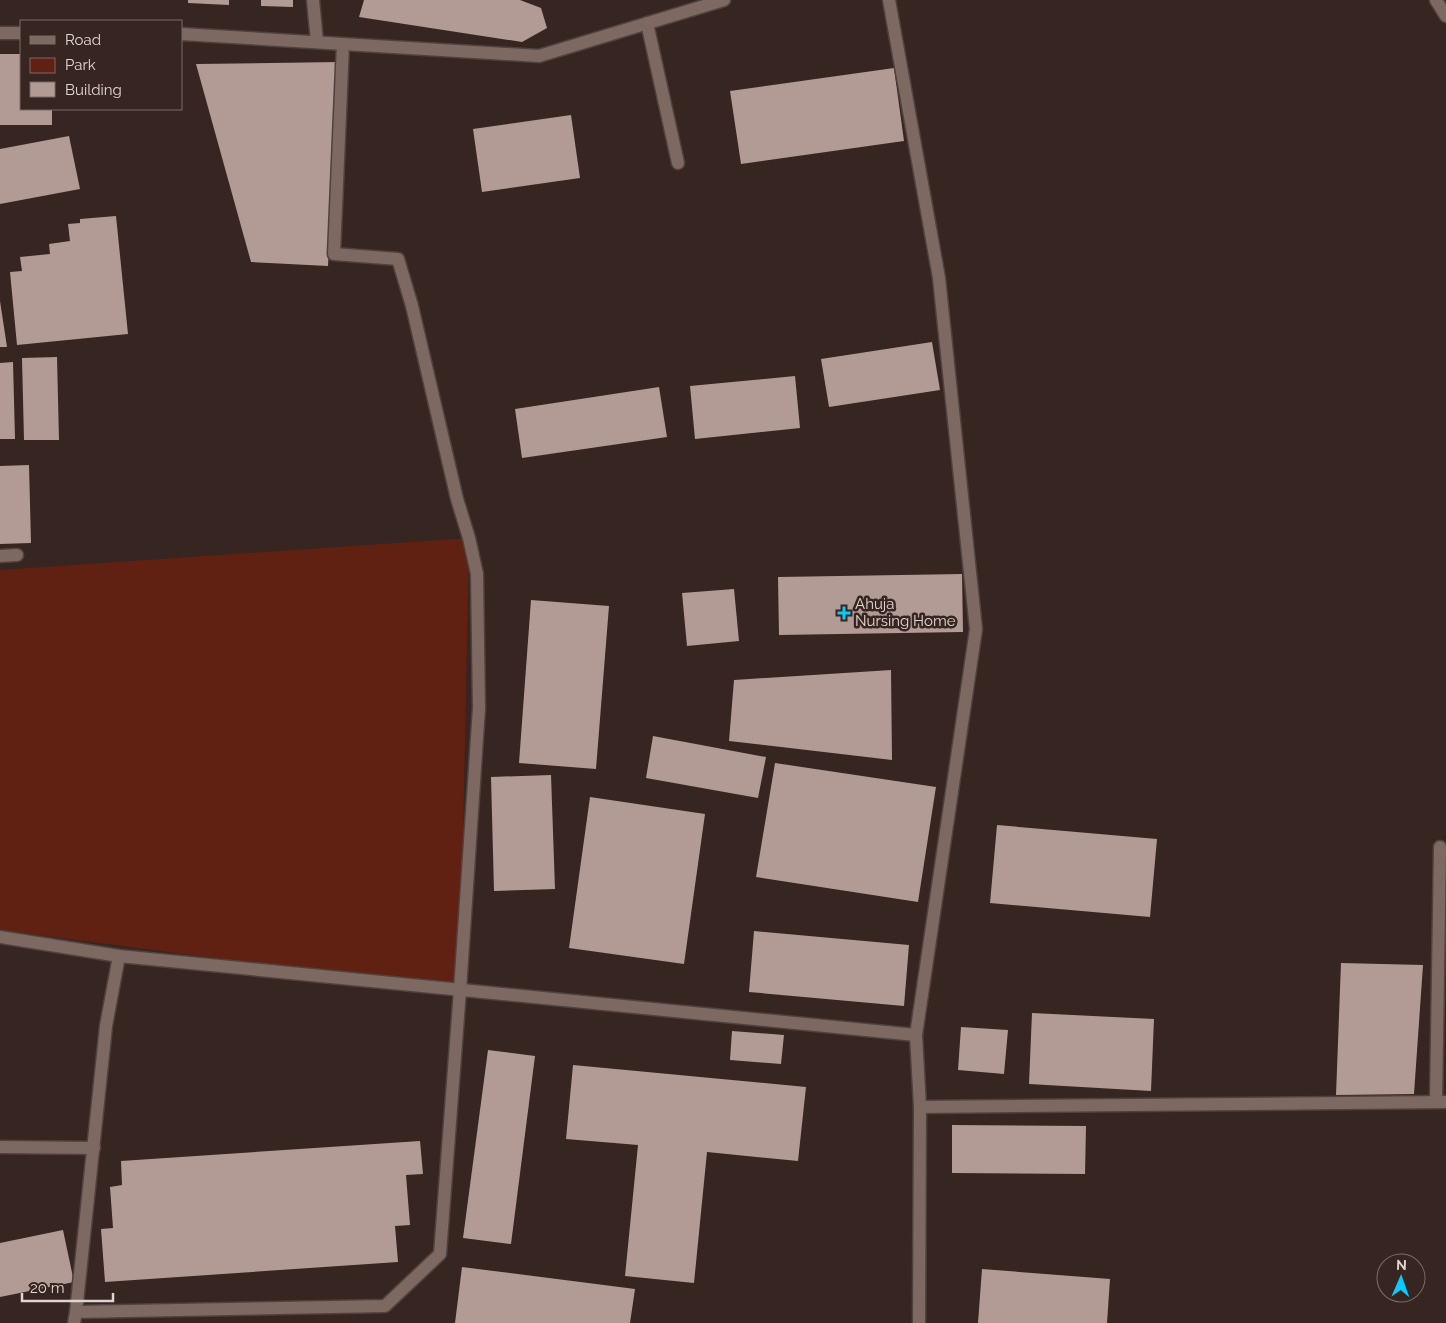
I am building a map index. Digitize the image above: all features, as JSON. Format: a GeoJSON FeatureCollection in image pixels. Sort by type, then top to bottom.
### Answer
{"type":"FeatureCollection","features":[{"type":"Feature","properties":{"kind":"street"},"geometry":{"type":"LineString","coordinates":[[313,0],[316,42]]}},
{"type":"Feature","properties":{"kind":"street"},"geometry":{"type":"LineString","coordinates":[[182,34],[539,56],[724,0]]}},
{"type":"Feature","properties":{"kind":"street"},"geometry":{"type":"LineString","coordinates":[[889,0],[940,278],[976,629],[916,1035],[920,1107],[919,1323]]}},
{"type":"Feature","properties":{"kind":"street"},"geometry":{"type":"LineString","coordinates":[[1436,0],[1446,16]]}},
{"type":"Feature","properties":{"kind":"street"},"geometry":{"type":"LineString","coordinates":[[647,23],[678,163]]}},
{"type":"Feature","properties":{"kind":"street"},"geometry":{"type":"LineString","coordinates":[[0,33],[20,33]]}},
{"type":"Feature","properties":{"kind":"street"},"geometry":{"type":"LineString","coordinates":[[119,956],[106,1026],[75,1317],[385,1306],[440,1254],[479,708],[477,574],[469,538],[457,499],[412,306],[398,259],[334,254],[343,44]]}},
{"type":"Feature","properties":{"kind":"street"},"geometry":{"type":"LineString","coordinates":[[0,556],[17,555]]}},
{"type":"Feature","properties":{"kind":"street"},"geometry":{"type":"LineString","coordinates":[[920,1107],[1441,1102],[1440,847]]}},
{"type":"Feature","properties":{"kind":"street"},"geometry":{"type":"LineString","coordinates":[[0,937],[119,956],[916,1035]]}},
{"type":"Feature","properties":{"kind":"street"},"geometry":{"type":"LineString","coordinates":[[0,1147],[94,1148]]}},
{"type":"Feature","properties":{"kind":"green space"},"geometry":{"type":"Polygon","coordinates":[[[469,538],[460,990],[0,930],[0,570],[469,538]]]}},
{"type":"Feature","properties":{"kind":"building"},"geometry":{"type":"Polygon","coordinates":[[[188,0],[229,0],[229,5],[188,3],[188,0]]]}},
{"type":"Feature","properties":{"kind":"building"},"geometry":{"type":"Polygon","coordinates":[[[261,0],[293,0],[293,7],[261,6],[261,0]]]}},
{"type":"Feature","properties":{"kind":"building"},"geometry":{"type":"Polygon","coordinates":[[[364,0],[520,0],[541,8],[547,28],[522,42],[359,17],[364,0]]]}},
{"type":"Feature","properties":{"kind":"building"},"geometry":{"type":"Polygon","coordinates":[[[0,54],[20,54],[20,110],[52,110],[52,125],[0,125],[0,54]]]}},
{"type":"Feature","properties":{"kind":"building"},"geometry":{"type":"Polygon","coordinates":[[[339,62],[328,266],[251,262],[196,64],[339,62]]]}},
{"type":"Feature","properties":{"kind":"building"},"geometry":{"type":"Polygon","coordinates":[[[894,68],[904,141],[741,164],[730,91],[894,68]]]}},
{"type":"Feature","properties":{"kind":"building"},"geometry":{"type":"Polygon","coordinates":[[[571,115],[580,178],[482,192],[473,129],[571,115]]]}},
{"type":"Feature","properties":{"kind":"building"},"geometry":{"type":"Polygon","coordinates":[[[69,136],[80,189],[0,204],[0,149],[69,136]]]}},
{"type":"Feature","properties":{"kind":"building"},"geometry":{"type":"Polygon","coordinates":[[[116,216],[128,334],[17,345],[10,272],[22,271],[20,257],[50,254],[49,244],[70,241],[68,224],[80,223],[80,219],[116,216]]]}},
{"type":"Feature","properties":{"kind":"building"},"geometry":{"type":"Polygon","coordinates":[[[0,301],[7,347],[0,347],[0,301]]]}},
{"type":"Feature","properties":{"kind":"building"},"geometry":{"type":"Polygon","coordinates":[[[932,342],[940,390],[829,407],[821,359],[932,342]]]}},
{"type":"Feature","properties":{"kind":"building"},"geometry":{"type":"Polygon","coordinates":[[[57,357],[59,440],[24,440],[22,358],[57,357]]]}},
{"type":"Feature","properties":{"kind":"building"},"geometry":{"type":"Polygon","coordinates":[[[13,362],[15,439],[0,439],[0,363],[13,362]]]}},
{"type":"Feature","properties":{"kind":"building"},"geometry":{"type":"Polygon","coordinates":[[[795,376],[800,428],[695,439],[690,386],[795,376]]]}},
{"type":"Feature","properties":{"kind":"building"},"geometry":{"type":"Polygon","coordinates":[[[659,387],[667,437],[522,458],[515,409],[659,387]]]}},
{"type":"Feature","properties":{"kind":"building"},"geometry":{"type":"Polygon","coordinates":[[[29,465],[31,543],[0,544],[0,466],[29,465]]]}},
{"type":"Feature","properties":{"kind":"building"},"geometry":{"type":"Polygon","coordinates":[[[962,574],[963,632],[779,635],[778,577],[962,574]]]}},
{"type":"Feature","properties":{"kind":"building"},"geometry":{"type":"Polygon","coordinates":[[[734,589],[739,641],[687,646],[682,593],[734,589]]]}},
{"type":"Feature","properties":{"kind":"building"},"geometry":{"type":"Polygon","coordinates":[[[531,600],[609,606],[596,769],[519,763],[531,600]]]}},
{"type":"Feature","properties":{"kind":"building"},"geometry":{"type":"Polygon","coordinates":[[[891,670],[892,760],[729,741],[734,680],[891,670]]]}},
{"type":"Feature","properties":{"kind":"building"},"geometry":{"type":"Polygon","coordinates":[[[653,736],[766,757],[758,798],[646,778],[653,736]]]}},
{"type":"Feature","properties":{"kind":"building"},"geometry":{"type":"Polygon","coordinates":[[[775,763],[936,787],[918,902],[756,877],[775,763]]]}},
{"type":"Feature","properties":{"kind":"building"},"geometry":{"type":"Polygon","coordinates":[[[551,775],[555,889],[494,891],[491,777],[551,775]]]}},
{"type":"Feature","properties":{"kind":"building"},"geometry":{"type":"Polygon","coordinates":[[[590,797],[705,814],[684,964],[569,948],[590,797]]]}},
{"type":"Feature","properties":{"kind":"building"},"geometry":{"type":"Polygon","coordinates":[[[997,825],[1157,839],[1150,917],[990,903],[997,825]]]}},
{"type":"Feature","properties":{"kind":"building"},"geometry":{"type":"Polygon","coordinates":[[[754,931],[909,945],[904,1006],[749,992],[754,931]]]}},
{"type":"Feature","properties":{"kind":"building"},"geometry":{"type":"Polygon","coordinates":[[[1341,963],[1423,965],[1414,1094],[1336,1095],[1341,963]]]}},
{"type":"Feature","properties":{"kind":"building"},"geometry":{"type":"Polygon","coordinates":[[[1032,1013],[1154,1019],[1151,1091],[1029,1084],[1032,1013]]]}},
{"type":"Feature","properties":{"kind":"building"},"geometry":{"type":"Polygon","coordinates":[[[961,1027],[1008,1030],[1004,1074],[958,1070],[961,1027]]]}},
{"type":"Feature","properties":{"kind":"building"},"geometry":{"type":"Polygon","coordinates":[[[732,1031],[784,1035],[781,1064],[730,1060],[732,1031]]]}},
{"type":"Feature","properties":{"kind":"building"},"geometry":{"type":"Polygon","coordinates":[[[488,1050],[535,1056],[511,1244],[463,1238],[488,1050]]]}},
{"type":"Feature","properties":{"kind":"building"},"geometry":{"type":"Polygon","coordinates":[[[573,1065],[806,1087],[798,1161],[707,1152],[694,1283],[625,1276],[638,1145],[566,1139],[573,1065]]]}},
{"type":"Feature","properties":{"kind":"building"},"geometry":{"type":"Polygon","coordinates":[[[952,1125],[1086,1126],[1085,1174],[952,1173],[952,1125]]]}},
{"type":"Feature","properties":{"kind":"building"},"geometry":{"type":"Polygon","coordinates":[[[420,1141],[423,1174],[406,1175],[410,1225],[395,1226],[398,1262],[105,1282],[101,1229],[113,1228],[110,1187],[122,1185],[121,1161],[420,1141]]]}},
{"type":"Feature","properties":{"kind":"building"},"geometry":{"type":"Polygon","coordinates":[[[63,1230],[74,1282],[0,1297],[0,1243],[63,1230]]]}},
{"type":"Feature","properties":{"kind":"building"},"geometry":{"type":"Polygon","coordinates":[[[462,1267],[635,1289],[630,1323],[455,1323],[462,1267]]]}},
{"type":"Feature","properties":{"kind":"building"},"geometry":{"type":"Polygon","coordinates":[[[982,1269],[1110,1279],[1107,1323],[978,1323],[982,1269]]]}},
{"type":"Feature","properties":{"kind":"place","name":"Ahuja Nursing Home"},"geometry":{"type":"Point","coordinates":[844,613]}}]}
